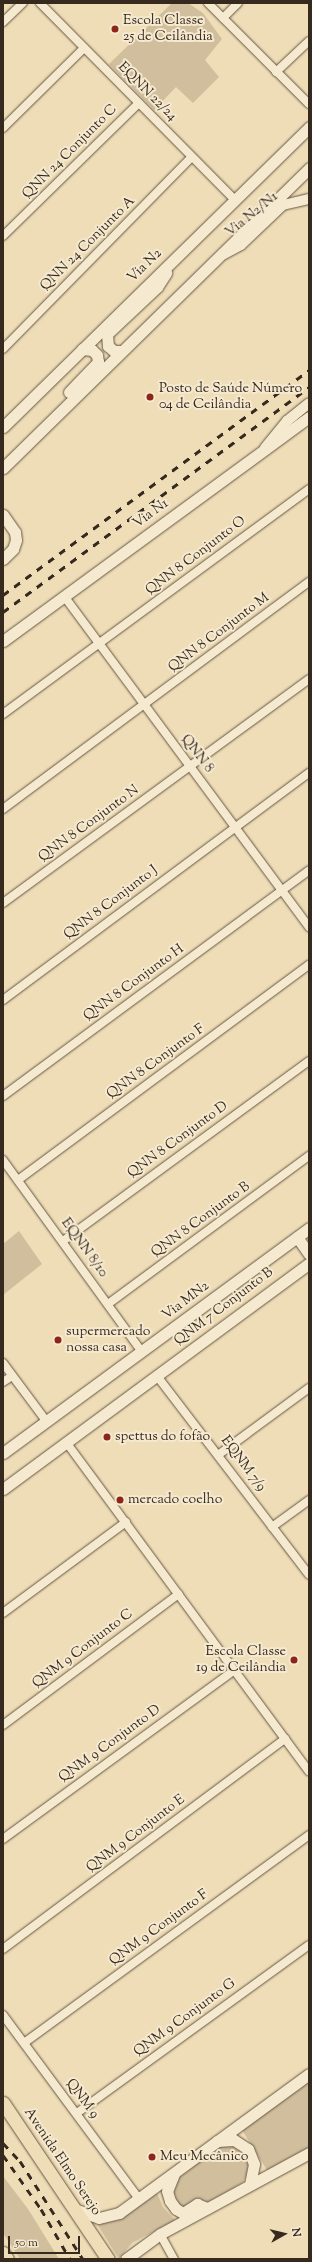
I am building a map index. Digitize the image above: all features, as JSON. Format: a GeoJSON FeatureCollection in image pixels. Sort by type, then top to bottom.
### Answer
{"type":"FeatureCollection","features":[{"type":"Feature","properties":{"kind":"main road","name":"Via N2"},"geometry":{"type":"LineString","coordinates":[[3,427],[309,127]]}},
{"type":"Feature","properties":{"kind":"main road"},"geometry":{"type":"LineString","coordinates":[[3,468],[309,168]]}},
{"type":"Feature","properties":{"kind":"main road"},"geometry":{"type":"LineString","coordinates":[[121,351],[114,350],[108,346],[107,334],[157,287],[176,258]]}},
{"type":"Feature","properties":{"kind":"main road"},"geometry":{"type":"LineString","coordinates":[[21,450],[46,416],[96,365],[95,352],[89,348],[82,349]]}},
{"type":"Feature","properties":{"kind":"main road"},"geometry":{"type":"LineString","coordinates":[[263,451],[309,417]]}},
{"type":"Feature","properties":{"kind":"main road","name":"Via N1"},"geometry":{"type":"LineString","coordinates":[[3,641],[263,451]]}},
{"type":"Feature","properties":{"kind":"main road"},"geometry":{"type":"LineString","coordinates":[[3,515],[15,532],[16,540],[13,549],[3,559]]}},
{"type":"Feature","properties":{"kind":"main road","name":"Via MN2"},"geometry":{"type":"LineString","coordinates":[[3,1453],[309,1228]]}},
{"type":"Feature","properties":{"kind":"main road"},"geometry":{"type":"LineString","coordinates":[[296,1237],[309,1254]]}},
{"type":"Feature","properties":{"kind":"main road","name":"QNM 7 Conjunto B"},"geometry":{"type":"LineString","coordinates":[[157,1376],[309,1263]]}},
{"type":"Feature","properties":{"kind":"main road"},"geometry":{"type":"LineString","coordinates":[[3,1489],[157,1376]]}},
{"type":"Feature","properties":{"kind":"main road"},"geometry":{"type":"LineString","coordinates":[[77,2210],[93,2217],[112,2216],[139,2199],[309,2074]]}},
{"type":"Feature","properties":{"kind":"main road","name":"Avenida Elmo Serejo"},"geometry":{"type":"LineString","coordinates":[[3,2103],[77,2210],[108,2259]]}},
{"type":"Feature","properties":{"kind":"main road"},"geometry":{"type":"LineString","coordinates":[[217,2142],[234,2140],[248,2149],[254,2164],[250,2184]]}},
{"type":"Feature","properties":{"kind":"main road"},"geometry":{"type":"LineString","coordinates":[[126,2259],[160,2234],[309,2153]]}},
{"type":"Feature","properties":{"kind":"main road"},"geometry":{"type":"LineString","coordinates":[[177,2171],[168,2185],[168,2196],[173,2206],[183,2213],[197,2204],[207,2208]]}},
{"type":"Feature","properties":{"kind":"main road"},"geometry":{"type":"LineString","coordinates":[[3,2253],[7,2259]]}},
{"type":"Feature","properties":{"kind":"street"},"geometry":{"type":"LineString","coordinates":[[3,22],[23,3]]}},
{"type":"Feature","properties":{"kind":"street","name":"EQNN 22/24"},"geometry":{"type":"LineString","coordinates":[[40,3],[235,200]]}},
{"type":"Feature","properties":{"kind":"street"},"geometry":{"type":"LineString","coordinates":[[208,3],[309,104]]}},
{"type":"Feature","properties":{"kind":"street"},"geometry":{"type":"LineString","coordinates":[[223,18],[238,3]]}},
{"type":"Feature","properties":{"kind":"street"},"geometry":{"type":"LineString","coordinates":[[276,72],[309,41]]}},
{"type":"Feature","properties":{"kind":"street"},"geometry":{"type":"LineString","coordinates":[[3,128],[84,48]]}},
{"type":"Feature","properties":{"kind":"street","name":"QNN 24 Conjunto C"},"geometry":{"type":"LineString","coordinates":[[3,236],[139,103]]}},
{"type":"Feature","properties":{"kind":"street","name":"QNN 24 Conjunto A"},"geometry":{"type":"LineString","coordinates":[[3,349],[192,157]]}},
{"type":"Feature","properties":{"kind":"street","name":"Via N2/N1"},"geometry":{"type":"LineString","coordinates":[[215,259],[241,245],[283,205],[309,199]]}},
{"type":"Feature","properties":{"kind":"street","name":"Via N1"},"geometry":{"type":"LineString","coordinates":[[263,451],[287,421],[309,403]]}},
{"type":"Feature","properties":{"kind":"street","name":"QNN 8 Conjunto O"},"geometry":{"type":"LineString","coordinates":[[3,714],[309,489]]}},
{"type":"Feature","properties":{"kind":"street","name":"QNN 8 Conjunto M"},"geometry":{"type":"LineString","coordinates":[[145,705],[309,582]]}},
{"type":"Feature","properties":{"kind":"street","name":"QNN 8"},"geometry":{"type":"LineString","coordinates":[[64,596],[309,927]]}},
{"type":"Feature","properties":{"kind":"street","name":"QNN 8 Conjunto N"},"geometry":{"type":"LineString","coordinates":[[3,903],[309,679]]}},
{"type":"Feature","properties":{"kind":"street"},"geometry":{"type":"LineString","coordinates":[[3,809],[145,705]]}},
{"type":"Feature","properties":{"kind":"street","name":"QNN 8 Conjunto J"},"geometry":{"type":"LineString","coordinates":[[3,1000],[235,827],[309,774]]}},
{"type":"Feature","properties":{"kind":"street","name":"QNN 8 Conjunto H"},"geometry":{"type":"LineString","coordinates":[[3,1096],[309,870]]}},
{"type":"Feature","properties":{"kind":"street","name":"QNN 8 Conjunto F"},"geometry":{"type":"LineString","coordinates":[[18,1180],[309,965]]}},
{"type":"Feature","properties":{"kind":"street","name":"QNN 8 Conjunto D"},"geometry":{"type":"LineString","coordinates":[[63,1241],[309,1060]]}},
{"type":"Feature","properties":{"kind":"street","name":"QNN 8 Conjunto B"},"geometry":{"type":"LineString","coordinates":[[108,1304],[309,1156]]}},
{"type":"Feature","properties":{"kind":"street","name":"EQNN 8/10"},"geometry":{"type":"LineString","coordinates":[[3,1160],[142,1352]]}},
{"type":"Feature","properties":{"kind":"street"},"geometry":{"type":"LineString","coordinates":[[3,1363],[47,1422]]}},
{"type":"Feature","properties":{"kind":"street"},"geometry":{"type":"LineString","coordinates":[[3,1382],[12,1376]]}},
{"type":"Feature","properties":{"kind":"street","name":"EQNM 7/9"},"geometry":{"type":"LineString","coordinates":[[157,1376],[309,1575]]}},
{"type":"Feature","properties":{"kind":"street"},"geometry":{"type":"LineString","coordinates":[[218,1454],[309,1388]]}},
{"type":"Feature","properties":{"kind":"street"},"geometry":{"type":"LineString","coordinates":[[66,1442],[90,1472],[179,1594],[233,1671],[309,1771]]}},
{"type":"Feature","properties":{"kind":"street"},"geometry":{"type":"LineString","coordinates":[[272,1527],[309,1500]]}},
{"type":"Feature","properties":{"kind":"street"},"geometry":{"type":"LineString","coordinates":[[3,1613],[126,1522]]}},
{"type":"Feature","properties":{"kind":"street","name":"QNM 9 Conjunto C"},"geometry":{"type":"LineString","coordinates":[[3,1725],[179,1594]]}},
{"type":"Feature","properties":{"kind":"street","name":"QNM 9 Conjunto D"},"geometry":{"type":"LineString","coordinates":[[3,1839],[233,1671]]}},
{"type":"Feature","properties":{"kind":"street","name":"QNM 9 Conjunto E"},"geometry":{"type":"LineString","coordinates":[[3,1949],[285,1739]]}},
{"type":"Feature","properties":{"kind":"street","name":"QNM 9 Conjunto F"},"geometry":{"type":"LineString","coordinates":[[24,2043],[309,1835]]}},
{"type":"Feature","properties":{"kind":"street","name":"QNM 9 Conjunto G"},"geometry":{"type":"LineString","coordinates":[[77,2113],[309,1945]]}},
{"type":"Feature","properties":{"kind":"street","name":"QNM 9"},"geometry":{"type":"LineString","coordinates":[[3,2015],[77,2113],[139,2199]]}},
{"type":"Feature","properties":{"kind":"street"},"geometry":{"type":"LineString","coordinates":[[160,2234],[174,2259]]}},
{"type":"Feature","properties":{"kind":"shaded area"},"geometry":{"type":"Polygon","coordinates":[[[172,3],[188,3],[203,13],[222,39],[205,60],[219,77],[193,103],[176,87],[154,110],[109,64],[172,3]]]}},
{"type":"Feature","properties":{"kind":"shaded area"},"geometry":{"type":"Polygon","coordinates":[[[19,1231],[42,1264],[3,1295],[3,1244],[19,1231]]]}},
{"type":"Feature","properties":{"kind":"shaded area"},"geometry":{"type":"Polygon","coordinates":[[[309,2081],[309,2147],[267,2170],[242,2130],[309,2081]]]}},
{"type":"Feature","properties":{"kind":"shaded area"},"geometry":{"type":"Polygon","coordinates":[[[222,2145],[233,2146],[242,2153],[248,2164],[247,2175],[242,2183],[205,2204],[185,2207],[179,2205],[173,2190],[178,2178],[222,2145]]]}},
{"type":"Feature","properties":{"kind":"shaded area"},"geometry":{"type":"Polygon","coordinates":[[[3,2176],[28,2209],[59,2259],[20,2259],[3,2233],[3,2176]]]}},
{"type":"Feature","properties":{"kind":"shaded area"},"geometry":{"type":"Polygon","coordinates":[[[157,2193],[163,2207],[175,2220],[132,2243],[119,2259],[97,2224],[118,2220],[157,2193]]]}},
{"type":"Feature","properties":{"kind":"railway"},"geometry":{"type":"LineString","coordinates":[[3,595],[309,370]]}},
{"type":"Feature","properties":{"kind":"railway"},"geometry":{"type":"LineString","coordinates":[[3,612],[309,387]]}},
{"type":"Feature","properties":{"kind":"railway"},"geometry":{"type":"LineString","coordinates":[[3,2143],[20,2161],[83,2259]]}},
{"type":"Feature","properties":{"kind":"railway"},"geometry":{"type":"LineString","coordinates":[[3,2155],[41,2209],[70,2259]]}},
{"type":"Feature","properties":{"kind":"place","name":"Escola Classe 25 de Ceilândia"},"geometry":{"type":"Point","coordinates":[115,29]}},
{"type":"Feature","properties":{"kind":"place","name":"Posto de Saúde Número 04 de Ceilândia"},"geometry":{"type":"Point","coordinates":[150,397]}},
{"type":"Feature","properties":{"kind":"place","name":"supermercado nossa casa"},"geometry":{"type":"Point","coordinates":[58,1340]}},
{"type":"Feature","properties":{"kind":"place","name":"spettus do fofão"},"geometry":{"type":"Point","coordinates":[107,1437]}},
{"type":"Feature","properties":{"kind":"place","name":"mercado coelho"},"geometry":{"type":"Point","coordinates":[120,1500]}},
{"type":"Feature","properties":{"kind":"place","name":"Escola Classe 19 de Ceilândia"},"geometry":{"type":"Point","coordinates":[294,1660]}},
{"type":"Feature","properties":{"kind":"place","name":"Meu Mecânico"},"geometry":{"type":"Point","coordinates":[152,2157]}}]}
